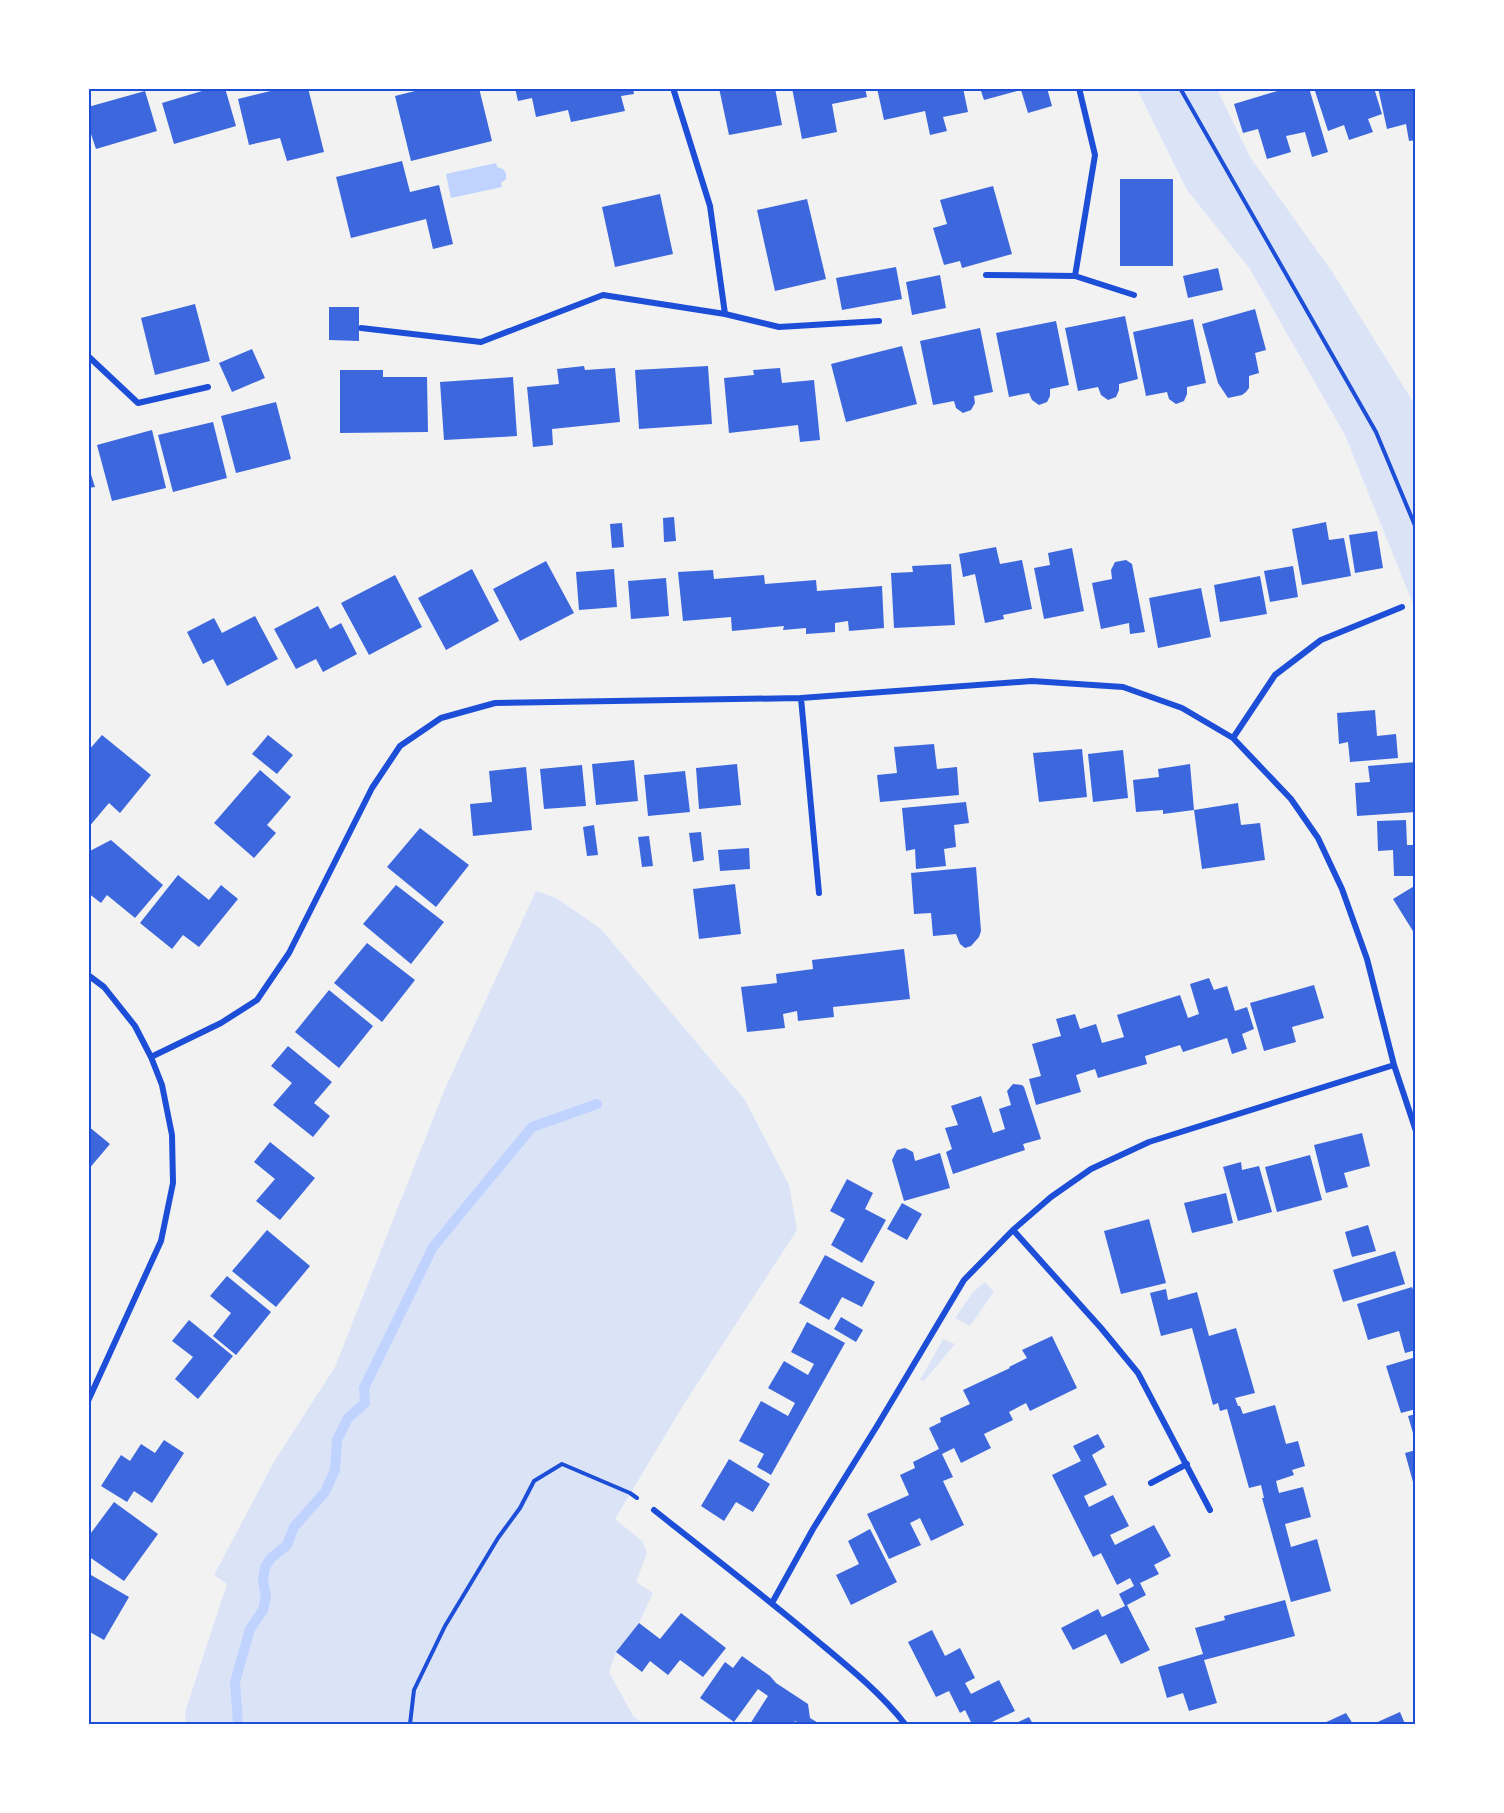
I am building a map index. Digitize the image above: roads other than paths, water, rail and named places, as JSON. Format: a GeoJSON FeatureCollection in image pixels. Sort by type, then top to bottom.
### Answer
{"type":"FeatureCollection","features":[{"type":"Feature","properties":{"kind":"street"},"geometry":{"type":"LineString","coordinates":[[673,88],[710,206],[725,314]]}},
{"type":"Feature","properties":{"kind":"street"},"geometry":{"type":"LineString","coordinates":[[1075,276],[1095,155],[1079,88]]}},
{"type":"Feature","properties":{"kind":"street"},"geometry":{"type":"LineString","coordinates":[[986,275],[1075,276],[1134,295]]}},
{"type":"Feature","properties":{"kind":"street"},"geometry":{"type":"LineString","coordinates":[[361,328],[481,342],[603,295],[725,314],[779,327],[879,321]]}},
{"type":"Feature","properties":{"kind":"street"},"geometry":{"type":"LineString","coordinates":[[88,356],[138,403],[208,387]]}},
{"type":"Feature","properties":{"kind":"street"},"geometry":{"type":"LineString","coordinates":[[1233,738],[1275,675],[1321,640],[1402,607]]}},
{"type":"Feature","properties":{"kind":"street"},"geometry":{"type":"LineString","coordinates":[[151,1057],[221,1023],[257,1000],[289,953],[372,788],[400,746],[441,718],[495,703],[801,698],[1032,681],[1123,687],[1182,708],[1233,738],[1291,799],[1318,838],[1342,889],[1367,959],[1394,1065],[1416,1131]]}},
{"type":"Feature","properties":{"kind":"street"},"geometry":{"type":"LineString","coordinates":[[801,698],[819,893]]}},
{"type":"Feature","properties":{"kind":"street"},"geometry":{"type":"LineString","coordinates":[[88,975],[104,987],[135,1026],[151,1057],[162,1085],[172,1135],[173,1183],[161,1241],[88,1401]]}},
{"type":"Feature","properties":{"kind":"street"},"geometry":{"type":"LineString","coordinates":[[772,1603],[813,1529],[964,1280],[1013,1230],[1051,1197],[1091,1169],[1149,1142],[1394,1065]]}},
{"type":"Feature","properties":{"kind":"street"},"geometry":{"type":"LineString","coordinates":[[1013,1230],[1138,1373],[1210,1510]]}},
{"type":"Feature","properties":{"kind":"street"},"geometry":{"type":"LineString","coordinates":[[1151,1483],[1187,1464]]}},
{"type":"Feature","properties":{"kind":"street"},"geometry":{"type":"LineString","coordinates":[[654,1510],[772,1603],[848,1667],[897,1714],[905,1725]]}},
{"type":"Feature","properties":{"kind":"water"},"geometry":{"type":"Polygon","coordinates":[[[496,163],[497,167],[506,173],[506,179],[501,183],[502,187],[451,198],[446,174],[496,163]]]}},
{"type":"Feature","properties":{"kind":"waterway"},"geometry":{"type":"LineString","coordinates":[[238,1724],[235,1682],[250,1629],[263,1610],[266,1596],[263,1581],[265,1567],[271,1558],[287,1545],[294,1527],[325,1492],[335,1470],[337,1440],[348,1418],[365,1403],[364,1388],[433,1247],[532,1127],[597,1104]]}}]}
